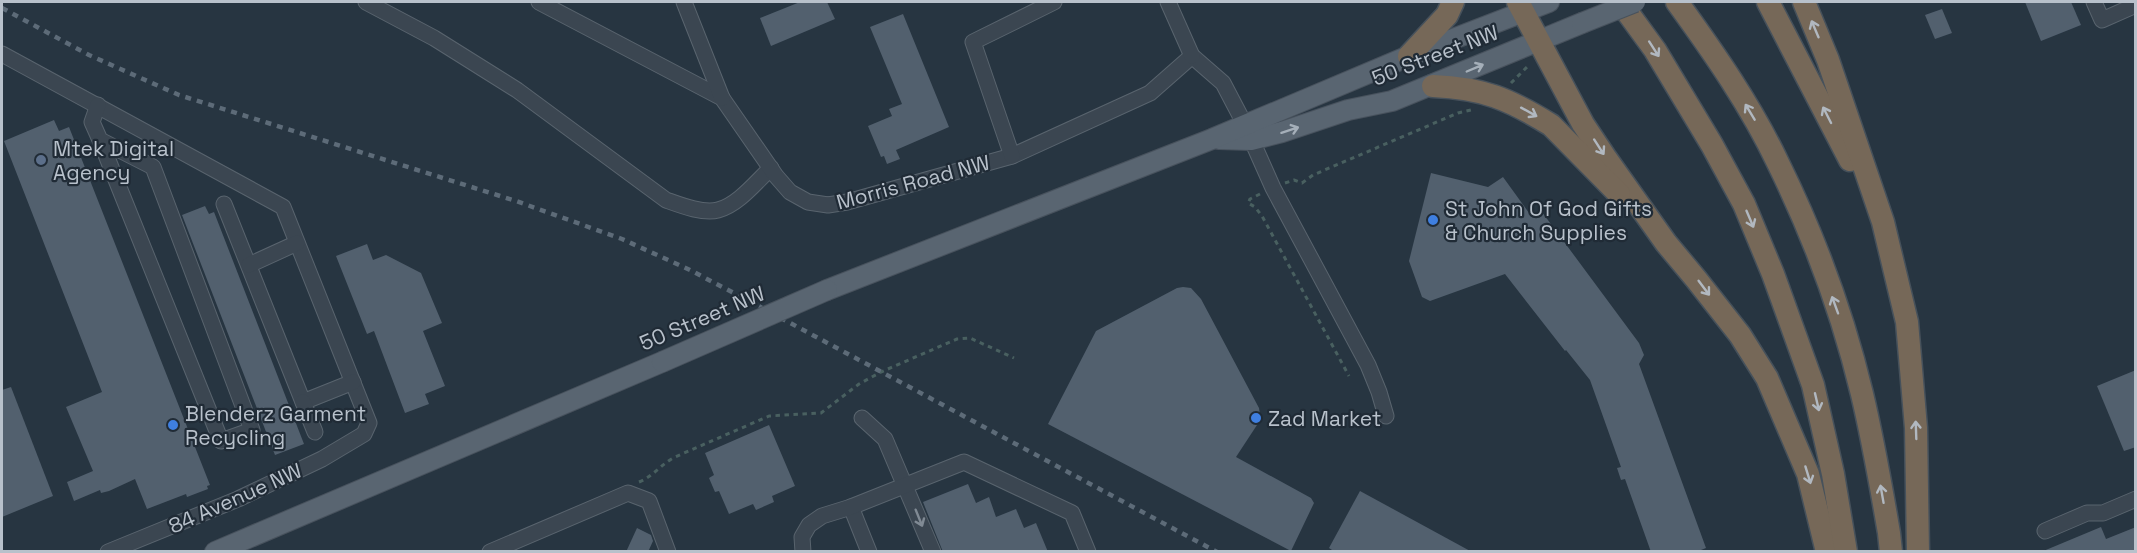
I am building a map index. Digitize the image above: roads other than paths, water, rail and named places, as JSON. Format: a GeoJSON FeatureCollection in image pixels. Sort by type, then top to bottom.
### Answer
{"type":"FeatureCollection","features":[{"type":"Feature","properties":{"kind":"highway"},"geometry":{"type":"LineString","coordinates":[[1409,56],[1447,15],[1453,2]]}},
{"type":"Feature","properties":{"kind":"highway"},"geometry":{"type":"LineString","coordinates":[[1620,2],[1654,50],[1712,146],[1743,204],[1773,274],[1813,385],[1833,474],[1846,552]]}},
{"type":"Feature","properties":{"kind":"highway"},"geometry":{"type":"LineString","coordinates":[[1677,2],[1750,112],[1779,163],[1812,239],[1840,318],[1862,394],[1891,552]]}},
{"type":"Feature","properties":{"kind":"highway"},"geometry":{"type":"LineString","coordinates":[[1768,2],[1883,222]]}},
{"type":"Feature","properties":{"kind":"highway"},"geometry":{"type":"LineString","coordinates":[[1804,2],[1828,60],[1883,222],[1898,281],[1909,342],[1916,428],[1918,552]]}},
{"type":"Feature","properties":{"kind":"highway"},"geometry":{"type":"LineString","coordinates":[[1521,6],[1583,124],[1666,243],[1740,335],[1767,378],[1808,474],[1827,552]]}},
{"type":"Feature","properties":{"kind":"highway"},"geometry":{"type":"LineString","coordinates":[[1433,86],[1457,86],[1498,96],[1551,125],[1618,193],[1645,214]]}},
{"type":"Feature","properties":{"kind":"main road","name":"50 Street NW"},"geometry":{"type":"LineString","coordinates":[[1248,132],[1521,6],[1549,2]]}},
{"type":"Feature","properties":{"kind":"main road","name":"50 Street NW"},"geometry":{"type":"LineString","coordinates":[[215,552],[826,290],[1212,139],[1248,132],[1282,132],[1348,110],[1392,101],[1635,2]]}},
{"type":"Feature","properties":{"kind":"street"},"geometry":{"type":"LineString","coordinates":[[366,2],[434,38],[517,90],[666,200],[690,208],[717,210],[736,200],[771,168]]}},
{"type":"Feature","properties":{"kind":"street","name":"Morris Road NW"},"geometry":{"type":"LineString","coordinates":[[539,2],[722,98],[790,192],[808,202],[828,205],[847,202],[1012,156],[1150,93],[1192,56]]}},
{"type":"Feature","properties":{"kind":"street"},"geometry":{"type":"LineString","coordinates":[[684,2],[722,98]]}},
{"type":"Feature","properties":{"kind":"street"},"geometry":{"type":"LineString","coordinates":[[1012,156],[973,42],[1054,2]]}},
{"type":"Feature","properties":{"kind":"street"},"geometry":{"type":"LineString","coordinates":[[1168,2],[1192,56],[1223,83],[1273,188],[1368,365],[1386,416]]}},
{"type":"Feature","properties":{"kind":"street"},"geometry":{"type":"LineString","coordinates":[[2094,2],[2102,20],[2136,5]]}},
{"type":"Feature","properties":{"kind":"street"},"geometry":{"type":"LineString","coordinates":[[2,54],[98,105],[92,122],[221,441],[252,430],[153,167],[100,140]]}},
{"type":"Feature","properties":{"kind":"street","name":"84 Avenue NW"},"geometry":{"type":"LineString","coordinates":[[98,105],[283,207],[369,423],[364,434],[354,442],[238,499],[108,552]]}},
{"type":"Feature","properties":{"kind":"street"},"geometry":{"type":"LineString","coordinates":[[224,204],[315,432]]}},
{"type":"Feature","properties":{"kind":"street"},"geometry":{"type":"LineString","coordinates":[[249,265],[297,243]]}},
{"type":"Feature","properties":{"kind":"street"},"geometry":{"type":"LineString","coordinates":[[303,402],[353,382]]}},
{"type":"Feature","properties":{"kind":"street"},"geometry":{"type":"LineString","coordinates":[[862,418],[885,439],[933,552]]}},
{"type":"Feature","properties":{"kind":"street"},"geometry":{"type":"LineString","coordinates":[[803,552],[802,537],[809,525],[822,516],[851,507],[964,462],[1072,513],[1088,552]]}},
{"type":"Feature","properties":{"kind":"street"},"geometry":{"type":"LineString","coordinates":[[490,552],[628,493],[649,501],[668,552]]}},
{"type":"Feature","properties":{"kind":"street"},"geometry":{"type":"LineString","coordinates":[[2045,531],[2087,513],[2103,513],[2136,499]]}},
{"type":"Feature","properties":{"kind":"street"},"geometry":{"type":"LineString","coordinates":[[851,507],[869,552]]}},
{"type":"Feature","properties":{"kind":"railway"},"geometry":{"type":"LineString","coordinates":[[2,8],[89,55],[179,95],[516,201],[622,239],[690,270],[1217,552]]}},
{"type":"Feature","properties":{"kind":"place","name":"Mtek Digital Agency"},"geometry":{"type":"Point","coordinates":[41,160]}},
{"type":"Feature","properties":{"kind":"place","name":"St John Of God Gifts & Church Supplies"},"geometry":{"type":"Point","coordinates":[1433,220]}},
{"type":"Feature","properties":{"kind":"place","name":"Zad Market"},"geometry":{"type":"Point","coordinates":[1256,418]}},
{"type":"Feature","properties":{"kind":"place","name":"Blenderz Garment Recycling"},"geometry":{"type":"Point","coordinates":[173,425]}}]}
